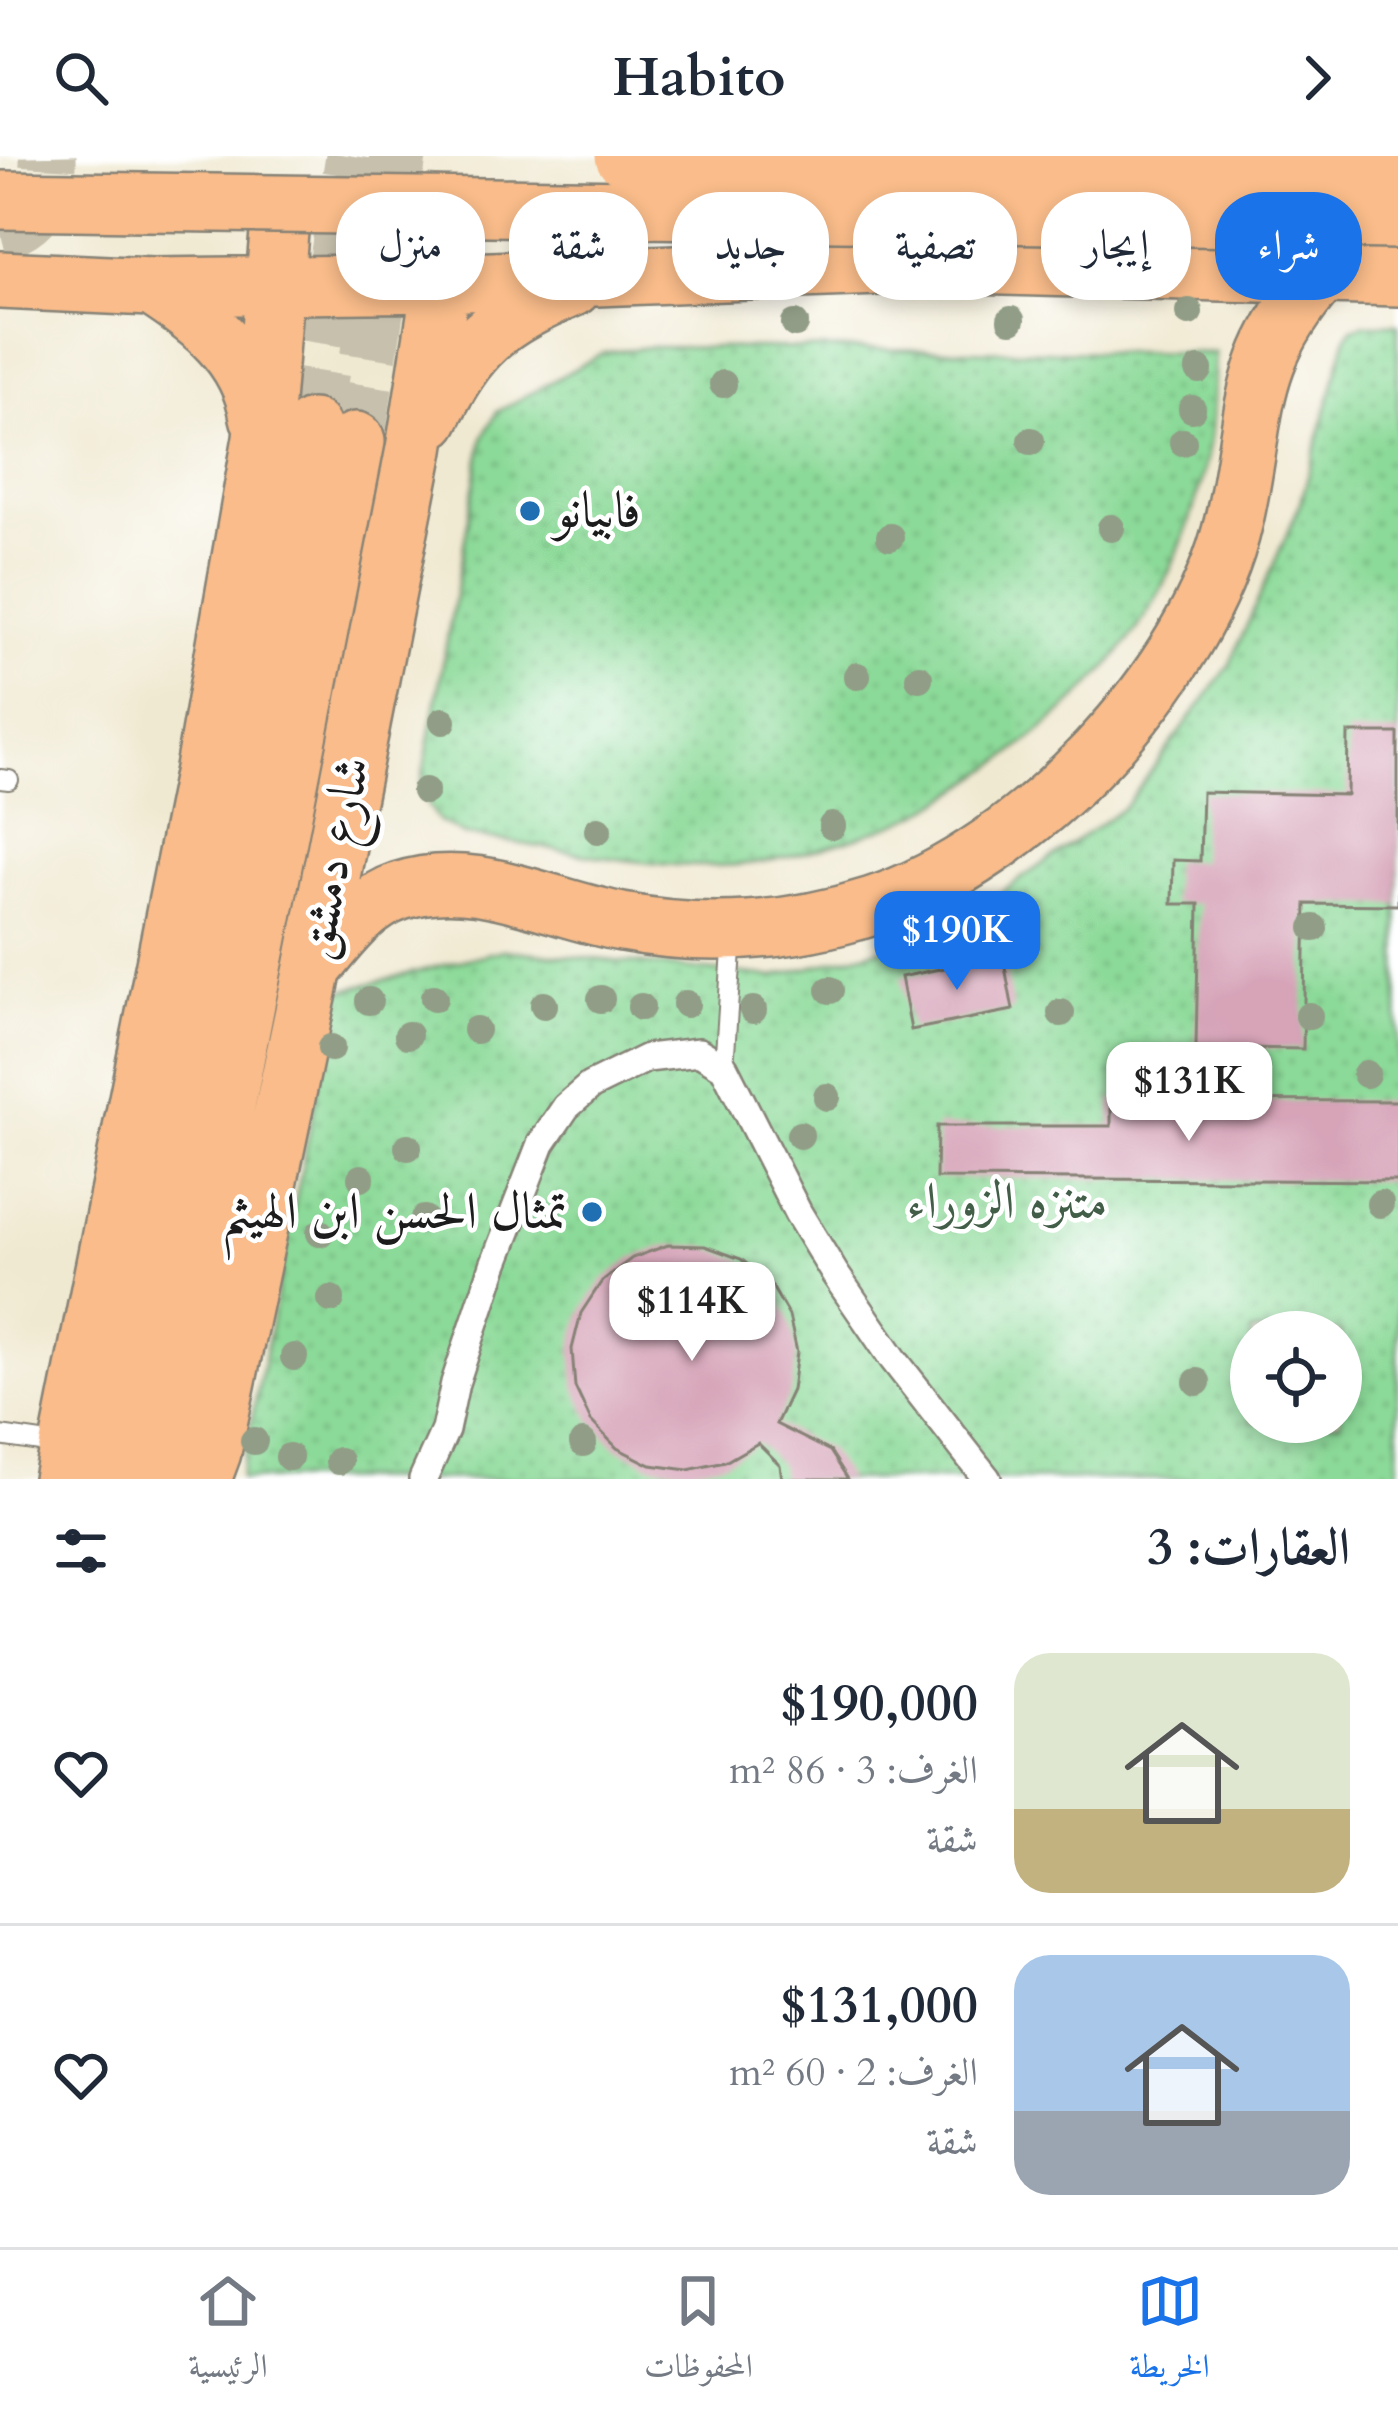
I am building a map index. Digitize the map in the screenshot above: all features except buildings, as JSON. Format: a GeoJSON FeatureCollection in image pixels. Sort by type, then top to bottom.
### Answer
{"type":"FeatureCollection","features":[{"type":"Feature","properties":{"kind":"main road"},"geometry":{"type":"LineString","coordinates":[[623,156],[1398,171]]}},
{"type":"Feature","properties":{"kind":"main road"},"geometry":{"type":"LineString","coordinates":[[0,200],[1398,220]]}},
{"type":"Feature","properties":{"kind":"main road"},"geometry":{"type":"LineString","coordinates":[[0,280],[152,287],[277,258],[336,258]]}},
{"type":"Feature","properties":{"kind":"main road","name":"شارع دمشق"},"geometry":{"type":"LineString","coordinates":[[154,1479],[310,436],[277,258]]}},
{"type":"Feature","properties":{"kind":"main road"},"geometry":{"type":"LineString","coordinates":[[648,276],[932,264],[1215,273]]}},
{"type":"Feature","properties":{"kind":"main road"},"geometry":{"type":"LineString","coordinates":[[1362,277],[1398,277]]}},
{"type":"Feature","properties":{"kind":"main road"},"geometry":{"type":"LineString","coordinates":[[152,287],[218,334],[241,364],[256,400],[310,436]]}},
{"type":"Feature","properties":{"kind":"main road","name":"شارع دمشق"},"geometry":{"type":"LineString","coordinates":[[202,1479],[212,1452],[313,968],[415,449],[438,300]]}},
{"type":"Feature","properties":{"kind":"main road"},"geometry":{"type":"LineString","coordinates":[[415,449],[450,380],[474,346],[505,319],[546,300]]}},
{"type":"Feature","properties":{"kind":"main road"},"geometry":{"type":"LineString","coordinates":[[313,968],[354,919],[376,901],[435,884],[470,884],[625,923],[734,932],[782,928],[877,905],[993,843],[1048,801],[1102,749],[1144,700],[1181,644],[1210,587],[1233,524],[1266,355],[1300,300]]}},
{"type":"Feature","properties":{"kind":"main road","name":"شارع دمشق"},"geometry":{"type":"LineString","coordinates":[[78,1468],[204,769],[310,436]]}},
{"type":"Feature","properties":{"kind":"street"},"geometry":{"type":"LineString","coordinates":[[422,1479],[445,1430],[455,1383],[541,1144],[566,1107],[590,1086],[647,1058],[699,1052],[724,1067],[798,1213],[835,1274],[894,1360],[987,1479]]}},
{"type":"Feature","properties":{"kind":"lane"},"geometry":{"type":"LineString","coordinates":[[724,1067],[734,932]]}},
{"type":"Feature","properties":{"kind":"lane"},"geometry":{"type":"LineString","coordinates":[[0,1436],[78,1468]]}},
{"type":"Feature","properties":{"kind":"green space","name":"متنزه الزوراء"},"geometry":{"type":"Polygon","coordinates":[[[1364,324],[1398,324],[1398,1479],[240,1479],[337,992],[503,950],[773,977],[944,932],[1125,807],[1229,666],[1301,502],[1347,336],[1364,324]]]}},
{"type":"Feature","properties":{"kind":"green space"},"geometry":{"type":"Polygon","coordinates":[[[649,347],[1215,353],[1209,444],[1179,549],[1131,637],[1056,718],[997,764],[920,813],[797,854],[721,866],[647,863],[464,835],[439,821],[420,792],[483,438],[497,412],[603,353],[649,347]]]}},
{"type":"Feature","properties":{"kind":"tunnel"},"geometry":{"type":"LineString","coordinates":[[0,230],[23,220],[38,203],[48,156]]}},
{"type":"Feature","properties":{"kind":"tunnel"},"geometry":{"type":"LineString","coordinates":[[279,232],[286,156]]}},
{"type":"Feature","properties":{"kind":"tunnel"},"geometry":{"type":"LineString","coordinates":[[312,428],[354,156]]}},
{"type":"Feature","properties":{"kind":"tunnel"},"geometry":{"type":"LineString","coordinates":[[356,441],[398,156]]}},
{"type":"Feature","properties":{"kind":"tunnel"},"geometry":{"type":"LineString","coordinates":[[454,192],[458,156]]}},
{"type":"Feature","properties":{"kind":"place","name":"فابيانو"},"geometry":{"type":"Point","coordinates":[530,511]}},
{"type":"Feature","properties":{"kind":"place","name":"تمثال الحسن ابن الهيثم"},"geometry":{"type":"Point","coordinates":[592,1212]}}]}
